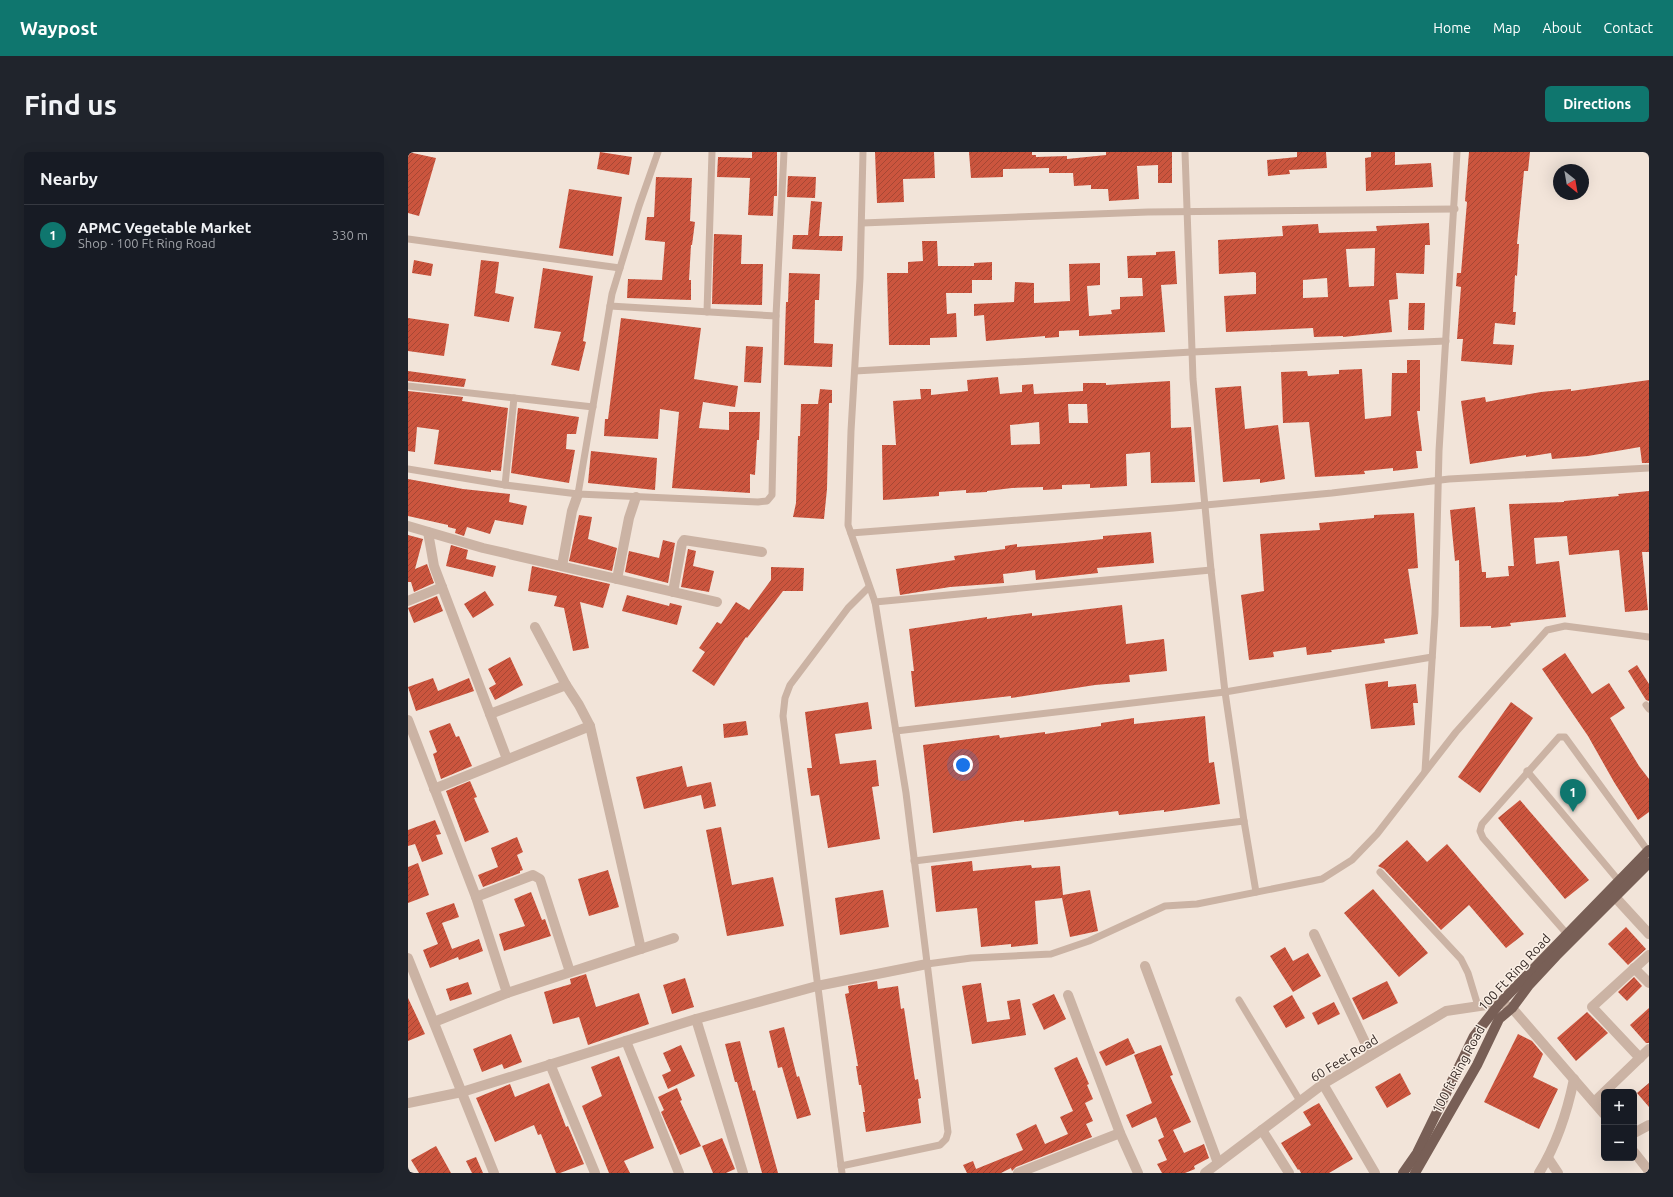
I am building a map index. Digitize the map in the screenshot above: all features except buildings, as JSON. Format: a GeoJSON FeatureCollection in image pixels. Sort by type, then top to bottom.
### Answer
{"type":"FeatureCollection","features":[{"type":"Feature","properties":{"kind":"main road","name":"100 Ft Ring Road"},"geometry":{"type":"LineString","coordinates":[[1403,1173],[1417,1153],[1474,1036],[1500,1003],[1649,850]]}},
{"type":"Feature","properties":{"kind":"main road","name":"100 ft Ring Road"},"geometry":{"type":"LineString","coordinates":[[1414,1173],[1477,1065],[1499,1019],[1512,1008],[1528,985],[1649,863]]}},
{"type":"Feature","properties":{"kind":"street"},"geometry":{"type":"LineString","coordinates":[[562,566],[572,511],[578,494]]}},
{"type":"Feature","properties":{"kind":"street"},"geometry":{"type":"LineString","coordinates":[[617,579],[629,518],[636,497]]}},
{"type":"Feature","properties":{"kind":"street"},"geometry":{"type":"LineString","coordinates":[[408,526],[483,548],[717,602]]}},
{"type":"Feature","properties":{"kind":"street"},"geometry":{"type":"LineString","coordinates":[[428,532],[434,566],[507,760]]}},
{"type":"Feature","properties":{"kind":"street"},"geometry":{"type":"LineString","coordinates":[[673,592],[682,543],[684,540],[762,552]]}},
{"type":"Feature","properties":{"kind":"street"},"geometry":{"type":"LineString","coordinates":[[408,601],[442,587]]}},
{"type":"Feature","properties":{"kind":"street"},"geometry":{"type":"LineString","coordinates":[[535,627],[566,685],[580,705],[590,726],[641,949]]}},
{"type":"Feature","properties":{"kind":"street"},"geometry":{"type":"LineString","coordinates":[[490,714],[566,685]]}},
{"type":"Feature","properties":{"kind":"street"},"geometry":{"type":"LineString","coordinates":[[408,720],[476,898],[507,993]]}},
{"type":"Feature","properties":{"kind":"street"},"geometry":{"type":"LineString","coordinates":[[434,789],[590,726]]}},
{"type":"Feature","properties":{"kind":"street"},"geometry":{"type":"LineString","coordinates":[[476,898],[533,875],[537,875],[540,878],[570,972]]}},
{"type":"Feature","properties":{"kind":"street"},"geometry":{"type":"LineString","coordinates":[[1615,897],[1649,934]]}},
{"type":"Feature","properties":{"kind":"street"},"geometry":{"type":"LineString","coordinates":[[1314,934],[1371,1055]]}},
{"type":"Feature","properties":{"kind":"street"},"geometry":{"type":"LineString","coordinates":[[434,1022],[507,993],[674,938]]}},
{"type":"Feature","properties":{"kind":"street"},"geometry":{"type":"LineString","coordinates":[[1640,1058],[1592,1007],[1649,955]]}},
{"type":"Feature","properties":{"kind":"street"},"geometry":{"type":"LineString","coordinates":[[408,958],[494,1173]]}},
{"type":"Feature","properties":{"kind":"street"},"geometry":{"type":"LineString","coordinates":[[408,1103],[462,1092],[696,1019],[817,986],[927,964]]}},
{"type":"Feature","properties":{"kind":"street"},"geometry":{"type":"LineString","coordinates":[[1145,966],[1218,1163]]}},
{"type":"Feature","properties":{"kind":"street"},"geometry":{"type":"LineString","coordinates":[[1634,968],[1649,983]]}},
{"type":"Feature","properties":{"kind":"street"},"geometry":{"type":"LineString","coordinates":[[1068,995],[1120,1133],[1138,1173]]}},
{"type":"Feature","properties":{"kind":"street"},"geometry":{"type":"LineString","coordinates":[[1500,1003],[1512,1008],[1601,1110]]}},
{"type":"Feature","properties":{"kind":"street","name":"60 Feet Road"},"geometry":{"type":"LineString","coordinates":[[1205,1173],[1323,1084],[1446,1011],[1500,1003]]}},
{"type":"Feature","properties":{"kind":"street"},"geometry":{"type":"LineString","coordinates":[[696,1019],[743,1173]]}},
{"type":"Feature","properties":{"kind":"street"},"geometry":{"type":"LineString","coordinates":[[626,1041],[679,1173]]}},
{"type":"Feature","properties":{"kind":"street"},"geometry":{"type":"LineString","coordinates":[[1594,1102],[1649,1048]]}},
{"type":"Feature","properties":{"kind":"street"},"geometry":{"type":"LineString","coordinates":[[550,1064],[595,1173]]}},
{"type":"Feature","properties":{"kind":"street"},"geometry":{"type":"LineString","coordinates":[[1539,1173],[1548,1158],[1560,1131],[1569,1105],[1574,1079]]}},
{"type":"Feature","properties":{"kind":"street"},"geometry":{"type":"LineString","coordinates":[[1323,1084],[1375,1173]]}},
{"type":"Feature","properties":{"kind":"street"},"geometry":{"type":"LineString","coordinates":[[1637,1131],[1649,1125]]}},
{"type":"Feature","properties":{"kind":"street"},"geometry":{"type":"LineString","coordinates":[[1262,1130],[1289,1173]]}},
{"type":"Feature","properties":{"kind":"street"},"geometry":{"type":"LineString","coordinates":[[1018,1173],[1120,1133]]}},
{"type":"Feature","properties":{"kind":"street"},"geometry":{"type":"LineString","coordinates":[[1637,1156],[1649,1171]]}},
{"type":"Feature","properties":{"kind":"street"},"geometry":{"type":"LineString","coordinates":[[1548,1158],[1558,1173]]}},
{"type":"Feature","properties":{"kind":"lane"},"geometry":{"type":"LineString","coordinates":[[578,494],[610,306],[620,268],[658,152]]}},
{"type":"Feature","properties":{"kind":"lane"},"geometry":{"type":"LineString","coordinates":[[707,312],[712,152]]}},
{"type":"Feature","properties":{"kind":"lane"},"geometry":{"type":"LineString","coordinates":[[408,469],[505,485],[578,494],[758,502],[767,501],[772,495],[776,316],[784,152]]}},
{"type":"Feature","properties":{"kind":"lane"},"geometry":{"type":"LineString","coordinates":[[863,152],[862,223],[848,526],[875,602],[896,731],[914,861],[948,1132],[946,1139],[940,1146],[842,1170],[782,716],[785,698],[790,685],[848,608],[869,587]]}},
{"type":"Feature","properties":{"kind":"lane"},"geometry":{"type":"LineString","coordinates":[[1185,152],[1193,379],[1206,504],[1211,570],[1225,692],[1256,892]]}},
{"type":"Feature","properties":{"kind":"lane"},"geometry":{"type":"LineString","coordinates":[[1425,772],[1435,614],[1438,480],[1457,152]]}},
{"type":"Feature","properties":{"kind":"lane"},"geometry":{"type":"LineString","coordinates":[[862,223],[1187,212],[1454,209]]}},
{"type":"Feature","properties":{"kind":"lane"},"geometry":{"type":"LineString","coordinates":[[408,239],[620,268]]}},
{"type":"Feature","properties":{"kind":"lane"},"geometry":{"type":"LineString","coordinates":[[610,306],[776,316]]}},
{"type":"Feature","properties":{"kind":"lane"},"geometry":{"type":"LineString","coordinates":[[855,371],[1192,352],[1446,341]]}},
{"type":"Feature","properties":{"kind":"lane"},"geometry":{"type":"LineString","coordinates":[[408,386],[593,406]]}},
{"type":"Feature","properties":{"kind":"lane"},"geometry":{"type":"LineString","coordinates":[[505,485],[514,398]]}},
{"type":"Feature","properties":{"kind":"lane"},"geometry":{"type":"LineString","coordinates":[[851,533],[1332,493],[1438,480],[1649,468]]}},
{"type":"Feature","properties":{"kind":"lane"},"geometry":{"type":"LineString","coordinates":[[875,602],[1211,570]]}},
{"type":"Feature","properties":{"kind":"lane"},"geometry":{"type":"LineString","coordinates":[[927,964],[971,958],[1051,954],[1089,941],[1165,906],[1197,904],[1322,879],[1352,860],[1377,834],[1456,732],[1547,630],[1565,626],[1649,636]]}},
{"type":"Feature","properties":{"kind":"lane"},"geometry":{"type":"LineString","coordinates":[[896,731],[1225,692],[1432,657]]}},
{"type":"Feature","properties":{"kind":"lane"},"geometry":{"type":"LineString","coordinates":[[1567,934],[1484,838],[1480,831],[1482,824],[1527,771],[1559,737],[1565,737],[1649,850]]}},
{"type":"Feature","properties":{"kind":"lane"},"geometry":{"type":"LineString","coordinates":[[1527,771],[1619,881]]}},
{"type":"Feature","properties":{"kind":"lane"},"geometry":{"type":"LineString","coordinates":[[914,861],[1244,821]]}},
{"type":"Feature","properties":{"kind":"lane"},"geometry":{"type":"LineString","coordinates":[[1380,872],[1461,959],[1468,974],[1478,1006]]}},
{"type":"Feature","properties":{"kind":"lane"},"geometry":{"type":"LineString","coordinates":[[1239,1000],[1300,1101]]}},
{"type":"Feature","properties":{"kind":"place","name":"APMC Vegetable Market"},"geometry":{"type":"Point","coordinates":[1573,812]}}]}
